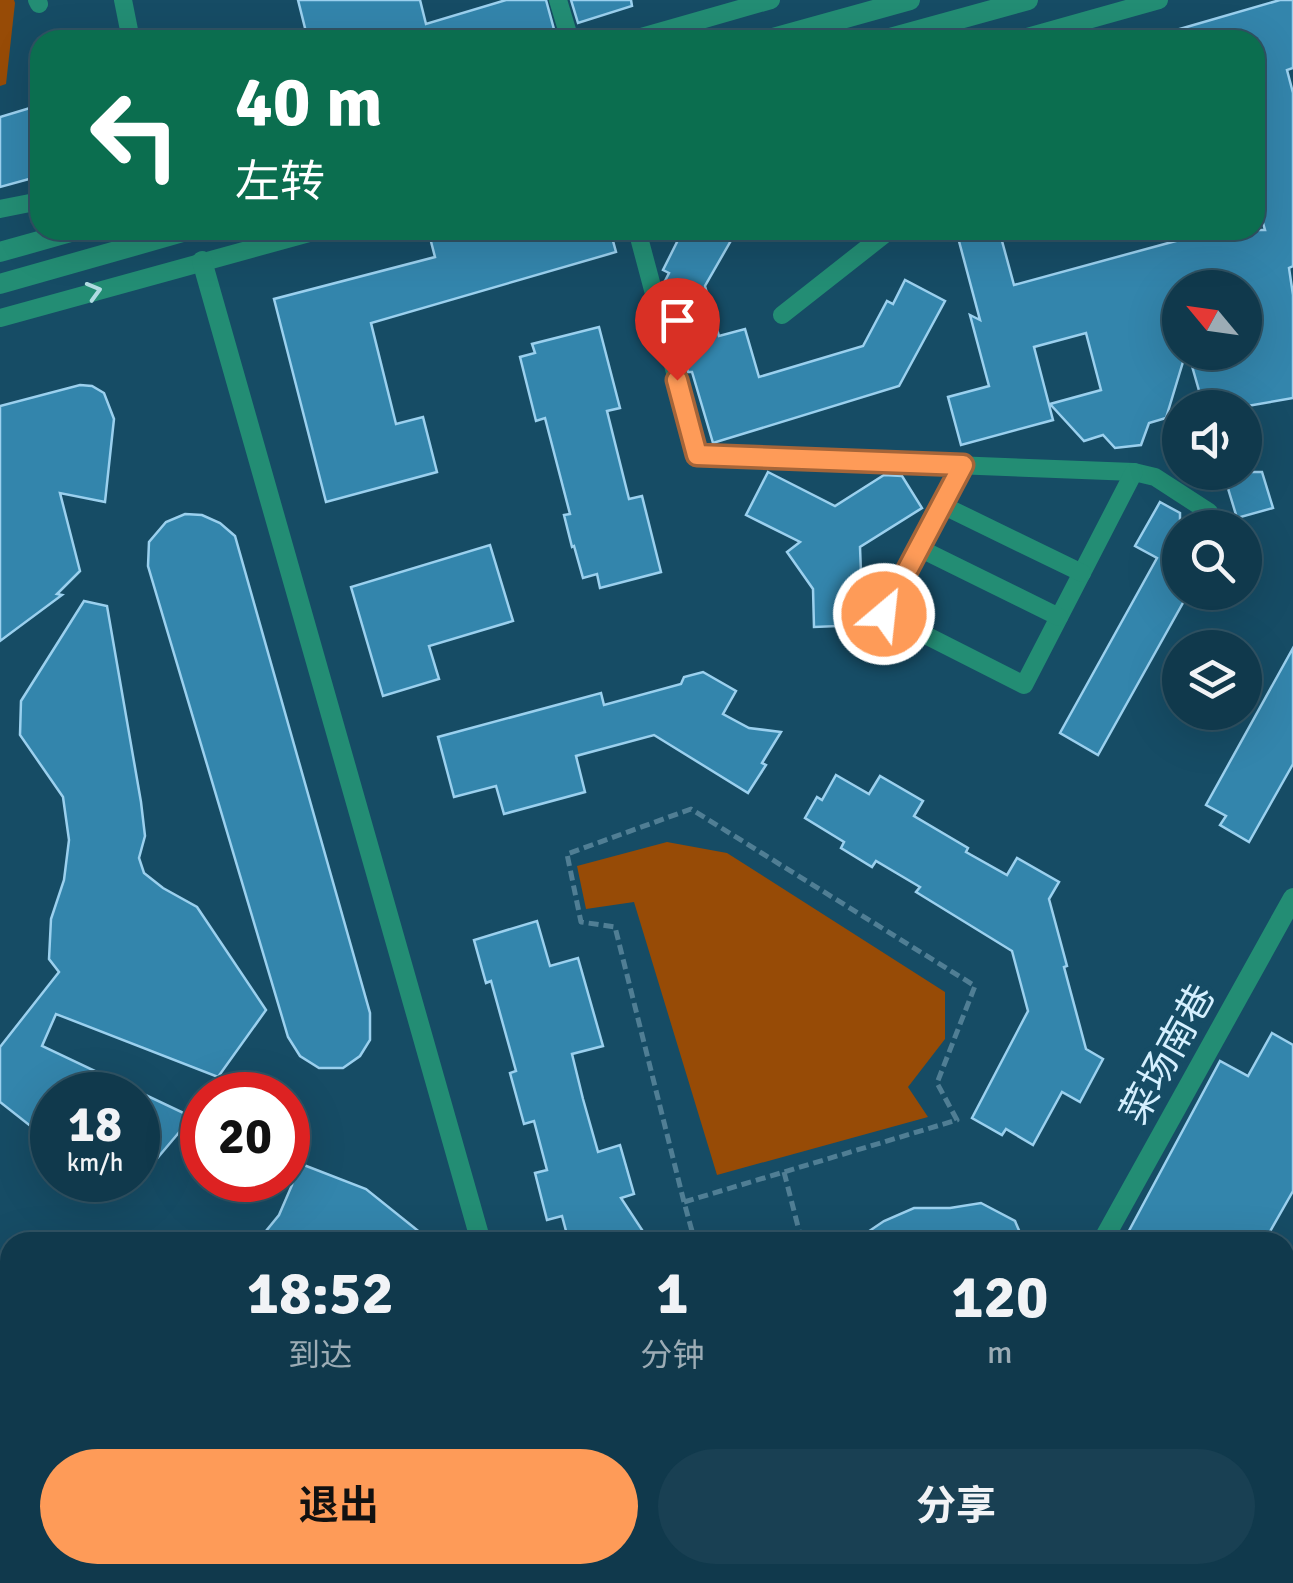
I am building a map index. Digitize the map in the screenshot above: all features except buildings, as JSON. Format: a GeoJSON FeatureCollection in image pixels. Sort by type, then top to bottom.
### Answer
{"type":"FeatureCollection","features":[{"type":"Feature","properties":{"kind":"street"},"geometry":{"type":"LineString","coordinates":[[802,30],[910,0]]}},
{"type":"Feature","properties":{"kind":"street"},"geometry":{"type":"LineString","coordinates":[[919,30],[1028,0]]}},
{"type":"Feature","properties":{"kind":"street"},"geometry":{"type":"LineString","coordinates":[[0,252],[43,240]]}},
{"type":"Feature","properties":{"kind":"street"},"geometry":{"type":"LineString","coordinates":[[0,284],[156,240]]}},
{"type":"Feature","properties":{"kind":"street"},"geometry":{"type":"LineString","coordinates":[[202,261],[478,1232]]}},
{"type":"Feature","properties":{"kind":"street","name":"菜场南巷"},"geometry":{"type":"LineString","coordinates":[[1108,1232],[1293,898]]}},
{"type":"Feature","properties":{"kind":"lane"},"geometry":{"type":"LineString","coordinates":[[123,0],[130,30]]}},
{"type":"Feature","properties":{"kind":"lane"},"geometry":{"type":"LineString","coordinates":[[558,0],[567,30]]}},
{"type":"Feature","properties":{"kind":"lane"},"geometry":{"type":"LineString","coordinates":[[1052,30],[1159,0]]}},
{"type":"Feature","properties":{"kind":"lane"},"geometry":{"type":"LineString","coordinates":[[666,30],[766,1]]}},
{"type":"Feature","properties":{"kind":"lane"},"geometry":{"type":"LineString","coordinates":[[0,209],[30,204]]}},
{"type":"Feature","properties":{"kind":"lane"},"geometry":{"type":"LineString","coordinates":[[195,240],[202,261]]}},
{"type":"Feature","properties":{"kind":"lane"},"geometry":{"type":"LineString","coordinates":[[0,318],[282,240]]}},
{"type":"Feature","properties":{"kind":"lane"},"geometry":{"type":"LineString","coordinates":[[641,240],[697,455],[1134,472],[1155,477],[1205,510]]}},
{"type":"Feature","properties":{"kind":"lane"},"geometry":{"type":"LineString","coordinates":[[782,315],[877,240]]}},
{"type":"Feature","properties":{"kind":"lane"},"geometry":{"type":"LineString","coordinates":[[963,465],[884,614],[1024,685],[1134,472]]}},
{"type":"Feature","properties":{"kind":"lane"},"geometry":{"type":"LineString","coordinates":[[942,505],[1082,572]]}},
{"type":"Feature","properties":{"kind":"lane"},"geometry":{"type":"LineString","coordinates":[[919,548],[1059,617]]}},
{"type":"Feature","properties":{"kind":"path"},"geometry":{"type":"LineString","coordinates":[[684,1202],[957,1120],[937,1083],[975,986],[691,809],[568,854],[581,922],[615,927],[684,1202],[692,1232]]}},
{"type":"Feature","properties":{"kind":"path"},"geometry":{"type":"LineString","coordinates":[[784,1172],[799,1232]]}},
{"type":"Feature","properties":{"kind":"shaded area"},"geometry":{"type":"Polygon","coordinates":[[[0,0],[15,3],[6,84],[0,86],[0,0]]]}},
{"type":"Feature","properties":{"kind":"shaded area"},"geometry":{"type":"Polygon","coordinates":[[[667,842],[727,853],[945,992],[945,1039],[908,1087],[928,1117],[717,1175],[634,902],[586,909],[577,866],[667,842]]]}},
{"type":"Feature","properties":{"kind":"route"},"geometry":{"type":"LineString","coordinates":[[677,380],[697,455],[963,465],[884,614]]}}]}
